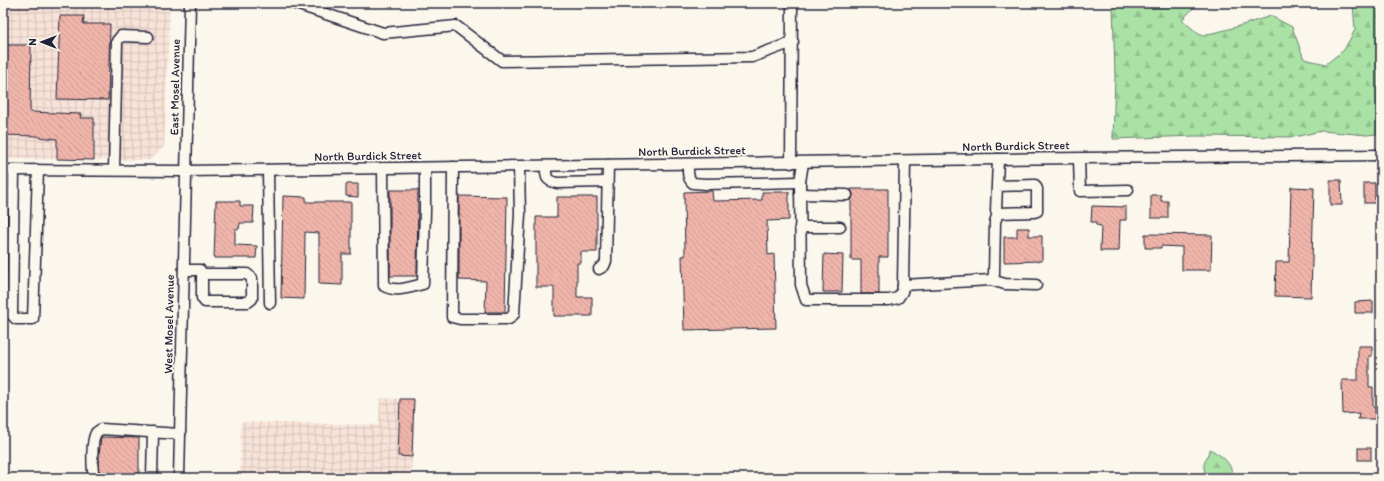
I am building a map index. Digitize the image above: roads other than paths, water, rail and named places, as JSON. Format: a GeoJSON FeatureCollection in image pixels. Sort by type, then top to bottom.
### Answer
{"type":"FeatureCollection","features":[{"type":"Feature","properties":{"kind":"street","name":"East Mosel Avenue"},"geometry":{"type":"LineString","coordinates":[[186,171],[190,3]]}},
{"type":"Feature","properties":{"kind":"street"},"geometry":{"type":"LineString","coordinates":[[293,3],[383,33],[456,26],[502,61],[752,57],[793,42]]}},
{"type":"Feature","properties":{"kind":"street"},"geometry":{"type":"LineString","coordinates":[[791,163],[793,42],[792,3]]}},
{"type":"Feature","properties":{"kind":"street"},"geometry":{"type":"LineString","coordinates":[[114,170],[117,41],[121,36],[148,37]]}},
{"type":"Feature","properties":{"kind":"street","name":"North Burdick Street"},"geometry":{"type":"LineString","coordinates":[[3,170],[186,171],[1381,154]]}},
{"type":"Feature","properties":{"kind":"street"},"geometry":{"type":"LineString","coordinates":[[991,280],[994,275],[995,222],[998,213],[996,211],[998,159]]}},
{"type":"Feature","properties":{"kind":"street"},"geometry":{"type":"LineString","coordinates":[[1079,159],[1080,191],[1128,190]]}},
{"type":"Feature","properties":{"kind":"street"},"geometry":{"type":"LineString","coordinates":[[803,163],[800,182],[801,285],[806,300],[889,300],[898,298],[902,292],[903,285],[905,161]]}},
{"type":"Feature","properties":{"kind":"street"},"geometry":{"type":"LineString","coordinates":[[688,164],[688,175],[693,183],[800,182]]}},
{"type":"Feature","properties":{"kind":"street"},"geometry":{"type":"LineString","coordinates":[[599,269],[604,266],[606,261],[608,165]]}},
{"type":"Feature","properties":{"kind":"street"},"geometry":{"type":"LineString","coordinates":[[454,167],[452,316],[460,319],[509,319],[514,314],[520,214],[519,166]]}},
{"type":"Feature","properties":{"kind":"street"},"geometry":{"type":"LineString","coordinates":[[546,166],[546,178],[549,181],[557,183],[607,182]]}},
{"type":"Feature","properties":{"kind":"street"},"geometry":{"type":"LineString","coordinates":[[576,166],[576,183]]}},
{"type":"Feature","properties":{"kind":"street"},"geometry":{"type":"LineString","coordinates":[[383,168],[384,286],[389,289],[408,288],[423,284],[425,168]]}},
{"type":"Feature","properties":{"kind":"street"},"geometry":{"type":"LineString","coordinates":[[14,170],[7,289],[12,315],[16,319],[33,319],[38,170]]}},
{"type":"Feature","properties":{"kind":"street"},"geometry":{"type":"LineString","coordinates":[[268,170],[270,304]]}},
{"type":"Feature","properties":{"kind":"street","name":"West Mosel Avenue"},"geometry":{"type":"LineString","coordinates":[[179,478],[186,171]]}},
{"type":"Feature","properties":{"kind":"street"},"geometry":{"type":"LineString","coordinates":[[997,186],[1031,184],[1035,185],[1037,189],[1037,210],[1034,212],[998,213]]}},
{"type":"Feature","properties":{"kind":"street"},"geometry":{"type":"LineString","coordinates":[[800,194],[847,195]]}},
{"type":"Feature","properties":{"kind":"street"},"geometry":{"type":"LineString","coordinates":[[800,227],[840,227]]}},
{"type":"Feature","properties":{"kind":"street"},"geometry":{"type":"LineString","coordinates":[[184,270],[200,270],[202,274],[202,298],[205,302],[248,302],[252,299],[252,278],[247,274],[202,274]]}},
{"type":"Feature","properties":{"kind":"street"},"geometry":{"type":"LineString","coordinates":[[903,285],[991,280],[1004,284],[1036,285]]}},
{"type":"Feature","properties":{"kind":"street"},"geometry":{"type":"LineString","coordinates":[[94,478],[94,438],[96,432],[101,429],[180,434]]}},
{"type":"Feature","properties":{"kind":"street"},"geometry":{"type":"LineString","coordinates":[[152,478],[153,432]]}}]}
